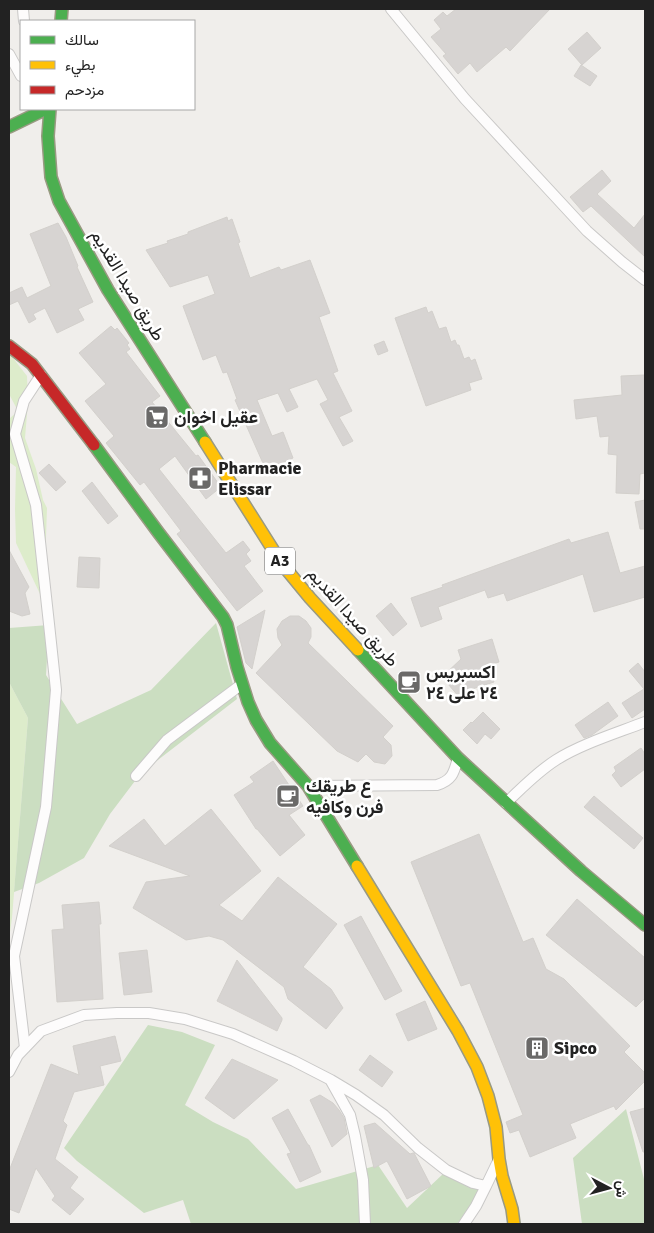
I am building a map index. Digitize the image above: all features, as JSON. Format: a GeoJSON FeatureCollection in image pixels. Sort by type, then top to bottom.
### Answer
{"type":"FeatureCollection","features":[{"type":"Feature","properties":{"kind":"main road"},"geometry":{"type":"LineString","coordinates":[[9,127],[43,110]]}},
{"type":"Feature","properties":{"kind":"main road","name":"طريق صيدا القديم"},"geometry":{"type":"LineString","coordinates":[[45,110],[51,177],[59,201],[108,290],[282,564],[310,598],[458,758],[580,871],[645,925]]}},
{"type":"Feature","properties":{"kind":"main road"},"geometry":{"type":"LineString","coordinates":[[9,346],[32,364],[41,375],[224,617],[242,684],[256,720],[270,743],[308,786],[458,1031],[477,1067],[488,1096],[496,1127],[502,1176],[512,1209],[514,1224]]}},
{"type":"Feature","properties":{"kind":"street"},"geometry":{"type":"LineString","coordinates":[[391,9],[465,98],[587,232],[645,280]]}},
{"type":"Feature","properties":{"kind":"street"},"geometry":{"type":"LineString","coordinates":[[9,54],[20,74]]}},
{"type":"Feature","properties":{"kind":"street"},"geometry":{"type":"LineString","coordinates":[[25,1048],[14,956],[46,807],[56,690],[36,505],[15,434],[24,400],[41,375]]}},
{"type":"Feature","properties":{"kind":"street"},"geometry":{"type":"LineString","coordinates":[[136,776],[167,740],[242,684]]}},
{"type":"Feature","properties":{"kind":"street"},"geometry":{"type":"LineString","coordinates":[[506,804],[532,778],[556,760],[581,747],[645,722]]}},
{"type":"Feature","properties":{"kind":"street"},"geometry":{"type":"LineString","coordinates":[[308,786],[437,785],[453,775],[458,758]]}},
{"type":"Feature","properties":{"kind":"street"},"geometry":{"type":"LineString","coordinates":[[9,1072],[18,1055],[41,1030],[84,1015],[149,1013],[185,1019],[233,1034],[331,1080],[384,1115],[418,1148],[446,1170],[473,1183],[486,1186]]}},
{"type":"Feature","properties":{"kind":"street"},"geometry":{"type":"LineString","coordinates":[[331,1080],[350,1115],[355,1136],[363,1180],[365,1224]]}},
{"type":"Feature","properties":{"kind":"street"},"geometry":{"type":"LineString","coordinates":[[464,1224],[476,1206],[499,1159]]}},
{"type":"Feature","properties":{"kind":"green space"},"geometry":{"type":"Polygon","coordinates":[[[9,353],[27,376],[28,402],[25,438],[47,508],[44,597],[40,594],[16,543],[16,467],[9,462],[9,419],[18,411],[9,394],[9,353]]]}},
{"type":"Feature","properties":{"kind":"green space"},"geometry":{"type":"Polygon","coordinates":[[[216,623],[237,699],[141,773],[110,814],[84,858],[39,883],[14,892],[28,718],[9,682],[9,628],[49,625],[46,675],[77,724],[151,690],[216,623]]]}},
{"type":"Feature","properties":{"kind":"green space"},"geometry":{"type":"Polygon","coordinates":[[[9,682],[28,718],[9,939],[9,682]]]}},
{"type":"Feature","properties":{"kind":"green space"},"geometry":{"type":"Polygon","coordinates":[[[148,1025],[182,1032],[215,1045],[185,1105],[213,1122],[248,1139],[296,1189],[378,1165],[407,1208],[444,1173],[486,1184],[457,1224],[191,1224],[183,1200],[144,1213],[77,1161],[64,1148],[148,1025]]]}},
{"type":"Feature","properties":{"kind":"green space"},"geometry":{"type":"Polygon","coordinates":[[[626,1109],[645,1183],[645,1224],[582,1224],[573,1158],[626,1109]]]}},
{"type":"Feature","properties":{"kind":"building"},"geometry":{"type":"Polygon","coordinates":[[[456,9],[550,9],[510,51],[506,47],[477,72],[470,63],[458,74],[443,56],[446,54],[431,37],[441,29],[434,20],[443,12],[447,16],[456,9]]]}},
{"type":"Feature","properties":{"kind":"building"},"geometry":{"type":"Polygon","coordinates":[[[587,32],[601,48],[582,65],[568,49],[587,32]]]}},
{"type":"Feature","properties":{"kind":"building"},"geometry":{"type":"Polygon","coordinates":[[[581,65],[597,76],[590,86],[574,76],[581,65]]]}},
{"type":"Feature","properties":{"kind":"building"},"geometry":{"type":"Polygon","coordinates":[[[602,170],[611,181],[597,194],[634,228],[645,214],[645,257],[591,206],[583,212],[570,197],[602,170]]]}},
{"type":"Feature","properties":{"kind":"building"},"geometry":{"type":"Polygon","coordinates":[[[227,217],[228,221],[232,219],[250,278],[279,267],[281,270],[310,260],[330,313],[319,317],[338,371],[333,373],[352,411],[339,417],[353,441],[343,446],[320,404],[328,400],[317,379],[289,389],[298,407],[287,412],[278,393],[257,400],[272,436],[283,432],[293,458],[266,470],[235,400],[237,399],[227,372],[223,373],[216,355],[203,360],[183,306],[215,294],[208,275],[170,287],[146,250],[168,243],[167,241],[227,217]]]}},
{"type":"Feature","properties":{"kind":"building"},"geometry":{"type":"Polygon","coordinates":[[[58,223],[66,237],[93,302],[78,309],[84,320],[57,333],[45,308],[33,314],[36,319],[29,323],[18,301],[9,305],[9,293],[22,287],[27,298],[51,286],[30,234],[58,223]]]}},
{"type":"Feature","properties":{"kind":"building"},"geometry":{"type":"Polygon","coordinates":[[[426,307],[428,313],[432,311],[439,329],[446,327],[451,342],[455,340],[457,345],[459,345],[464,359],[469,357],[471,361],[475,359],[482,379],[469,383],[471,390],[426,406],[395,318],[426,307]]]}},
{"type":"Feature","properties":{"kind":"building"},"geometry":{"type":"Polygon","coordinates":[[[111,326],[115,330],[117,328],[129,343],[127,345],[130,349],[126,352],[160,396],[152,402],[196,456],[198,455],[221,487],[206,499],[175,456],[159,469],[226,553],[243,541],[250,550],[246,554],[251,561],[244,566],[263,591],[237,611],[177,534],[181,531],[144,482],[140,485],[106,443],[114,436],[85,401],[106,384],[79,353],[111,326]]]}},
{"type":"Feature","properties":{"kind":"building"},"geometry":{"type":"Polygon","coordinates":[[[384,341],[388,351],[378,355],[374,345],[384,341]]]}},
{"type":"Feature","properties":{"kind":"building"},"geometry":{"type":"Polygon","coordinates":[[[644,375],[645,473],[640,474],[639,494],[616,493],[617,455],[608,454],[609,436],[600,437],[597,416],[576,419],[574,400],[622,395],[621,376],[644,375]]]}},
{"type":"Feature","properties":{"kind":"building"},"geometry":{"type":"Polygon","coordinates":[[[49,464],[66,482],[56,491],[39,473],[49,464]]]}},
{"type":"Feature","properties":{"kind":"building"},"geometry":{"type":"Polygon","coordinates":[[[92,482],[118,516],[108,524],[82,491],[92,482]]]}},
{"type":"Feature","properties":{"kind":"building"},"geometry":{"type":"Polygon","coordinates":[[[645,500],[645,529],[640,529],[635,502],[645,500]]]}},
{"type":"Feature","properties":{"kind":"building"},"geometry":{"type":"Polygon","coordinates":[[[608,532],[620,573],[645,566],[645,597],[594,612],[583,574],[507,601],[504,593],[488,598],[485,590],[438,607],[442,619],[421,627],[411,598],[569,539],[571,543],[608,532]]]}},
{"type":"Feature","properties":{"kind":"building"},"geometry":{"type":"Polygon","coordinates":[[[9,550],[29,587],[25,593],[30,614],[22,616],[9,611],[9,550]]]}},
{"type":"Feature","properties":{"kind":"building"},"geometry":{"type":"Polygon","coordinates":[[[79,557],[100,558],[99,588],[77,587],[79,557]]]}},
{"type":"Feature","properties":{"kind":"building"},"geometry":{"type":"Polygon","coordinates":[[[391,603],[407,624],[393,636],[376,616],[391,603]]]}},
{"type":"Feature","properties":{"kind":"building"},"geometry":{"type":"Polygon","coordinates":[[[265,610],[252,669],[246,663],[237,627],[265,610]]]}},
{"type":"Feature","properties":{"kind":"building"},"geometry":{"type":"Polygon","coordinates":[[[290,616],[299,616],[306,621],[311,628],[311,637],[308,643],[393,726],[383,737],[391,745],[392,756],[385,764],[374,762],[366,754],[358,762],[337,751],[256,673],[282,645],[278,638],[277,629],[282,621],[290,616]]]}},
{"type":"Feature","properties":{"kind":"building"},"geometry":{"type":"Polygon","coordinates":[[[492,639],[499,662],[488,665],[494,682],[469,690],[460,698],[442,677],[461,659],[458,650],[492,639]]]}},
{"type":"Feature","properties":{"kind":"building"},"geometry":{"type":"Polygon","coordinates":[[[638,663],[645,672],[645,709],[632,718],[622,703],[644,689],[629,671],[638,663]]]}},
{"type":"Feature","properties":{"kind":"building"},"geometry":{"type":"Polygon","coordinates":[[[608,702],[618,716],[592,735],[584,738],[575,725],[608,702]]]}},
{"type":"Feature","properties":{"kind":"building"},"geometry":{"type":"Polygon","coordinates":[[[483,712],[500,729],[491,739],[485,734],[477,744],[463,730],[483,712]]]}},
{"type":"Feature","properties":{"kind":"building"},"geometry":{"type":"Polygon","coordinates":[[[641,748],[645,754],[645,769],[621,787],[612,775],[616,771],[614,767],[641,748]]]}},
{"type":"Feature","properties":{"kind":"building"},"geometry":{"type":"Polygon","coordinates":[[[273,761],[303,806],[289,815],[305,835],[280,856],[256,829],[234,795],[254,782],[250,777],[273,761]]]}},
{"type":"Feature","properties":{"kind":"building"},"geometry":{"type":"Polygon","coordinates":[[[594,796],[643,838],[634,849],[584,807],[594,796]]]}},
{"type":"Feature","properties":{"kind":"building"},"geometry":{"type":"Polygon","coordinates":[[[211,809],[261,871],[219,905],[242,921],[278,877],[337,924],[303,967],[331,989],[343,1008],[326,1029],[288,999],[284,987],[223,940],[209,936],[186,940],[133,908],[146,882],[190,876],[109,846],[144,819],[165,846],[211,809]]]}},
{"type":"Feature","properties":{"kind":"building","name":"Sipco"},"geometry":{"type":"Polygon","coordinates":[[[479,834],[523,942],[533,938],[546,969],[564,979],[630,1046],[624,1052],[645,1073],[645,1081],[616,1110],[614,1106],[570,1124],[576,1138],[530,1157],[519,1130],[510,1133],[506,1122],[523,1115],[470,983],[461,986],[411,862],[479,834]]]}},
{"type":"Feature","properties":{"kind":"building"},"geometry":{"type":"Polygon","coordinates":[[[577,899],[645,958],[645,998],[636,1007],[546,935],[577,899]]]}},
{"type":"Feature","properties":{"kind":"building"},"geometry":{"type":"Polygon","coordinates":[[[99,902],[103,999],[57,1002],[52,930],[64,929],[62,905],[99,902]]]}},
{"type":"Feature","properties":{"kind":"building"},"geometry":{"type":"Polygon","coordinates":[[[361,916],[402,991],[385,1000],[344,925],[361,916]]]}},
{"type":"Feature","properties":{"kind":"building"},"geometry":{"type":"Polygon","coordinates":[[[147,950],[152,992],[124,995],[119,953],[147,950]]]}},
{"type":"Feature","properties":{"kind":"building"},"geometry":{"type":"Polygon","coordinates":[[[237,960],[282,1018],[277,1031],[217,1001],[237,960]]]}},
{"type":"Feature","properties":{"kind":"building"},"geometry":{"type":"Polygon","coordinates":[[[425,1001],[437,1029],[408,1041],[396,1014],[425,1001]]]}},
{"type":"Feature","properties":{"kind":"building"},"geometry":{"type":"Polygon","coordinates":[[[115,1036],[121,1061],[100,1066],[104,1085],[74,1092],[63,1121],[67,1125],[55,1159],[78,1177],[70,1188],[84,1199],[70,1215],[52,1200],[55,1196],[36,1168],[19,1213],[9,1209],[9,1171],[51,1064],[79,1075],[73,1046],[115,1036]]]}},
{"type":"Feature","properties":{"kind":"building"},"geometry":{"type":"Polygon","coordinates":[[[370,1055],[393,1072],[382,1087],[359,1070],[370,1055]]]}},
{"type":"Feature","properties":{"kind":"building"},"geometry":{"type":"Polygon","coordinates":[[[232,1059],[278,1080],[234,1119],[205,1098],[232,1059]]]}},
{"type":"Feature","properties":{"kind":"building"},"geometry":{"type":"Polygon","coordinates":[[[320,1095],[333,1103],[344,1118],[347,1134],[332,1147],[310,1100],[320,1095]]]}},
{"type":"Feature","properties":{"kind":"building"},"geometry":{"type":"Polygon","coordinates":[[[645,1108],[645,1152],[643,1152],[630,1112],[645,1108]]]}},
{"type":"Feature","properties":{"kind":"building"},"geometry":{"type":"Polygon","coordinates":[[[288,1109],[309,1145],[321,1172],[300,1182],[287,1154],[291,1153],[272,1118],[288,1109]]]}},
{"type":"Feature","properties":{"kind":"building"},"geometry":{"type":"Polygon","coordinates":[[[375,1123],[410,1154],[414,1153],[431,1186],[407,1199],[387,1161],[374,1168],[364,1126],[375,1123]]]}},
{"type":"Feature","properties":{"kind":"traffic: fast"},"geometry":{"type":"LineString","coordinates":[[61,20],[62,9]]}},
{"type":"Feature","properties":{"kind":"traffic: fast"},"geometry":{"type":"LineString","coordinates":[[9,127],[44,110]]}},
{"type":"Feature","properties":{"kind":"traffic: fast"},"geometry":{"type":"LineString","coordinates":[[50,110],[48,136],[51,177],[59,201],[108,290],[205,442]]}},
{"type":"Feature","properties":{"kind":"traffic: fast"},"geometry":{"type":"LineString","coordinates":[[94,445],[223,617],[227,625],[248,702],[256,720],[270,743],[308,786],[357,866]]}},
{"type":"Feature","properties":{"kind":"traffic: fast"},"geometry":{"type":"LineString","coordinates":[[358,650],[458,758],[581,871],[645,925]]}},
{"type":"Feature","properties":{"kind":"traffic: slow"},"geometry":{"type":"LineString","coordinates":[[205,442],[282,564],[310,598],[358,650]]}},
{"type":"Feature","properties":{"kind":"traffic: slow"},"geometry":{"type":"LineString","coordinates":[[357,866],[458,1031],[477,1067],[488,1096],[496,1127],[502,1176],[512,1209],[514,1224]]}},
{"type":"Feature","properties":{"kind":"traffic: jam"},"geometry":{"type":"LineString","coordinates":[[9,346],[32,364],[94,445]]}},
{"type":"Feature","properties":{"kind":"place","name":"عقيل اخوان"},"geometry":{"type":"Point","coordinates":[157,417]}},
{"type":"Feature","properties":{"kind":"place","name":"Pharmacie Elissar"},"geometry":{"type":"Point","coordinates":[200,478]}},
{"type":"Feature","properties":{"kind":"place","name":"اكسبريس ٢٤ على ٢٤"},"geometry":{"type":"Point","coordinates":[409,682]}},
{"type":"Feature","properties":{"kind":"place","name":"ع طريقك فرن وكافيه"},"geometry":{"type":"Point","coordinates":[288,796]}},
{"type":"Feature","properties":{"kind":"place","name":"Sipco"},"geometry":{"type":"Point","coordinates":[537,1048]}}]}
